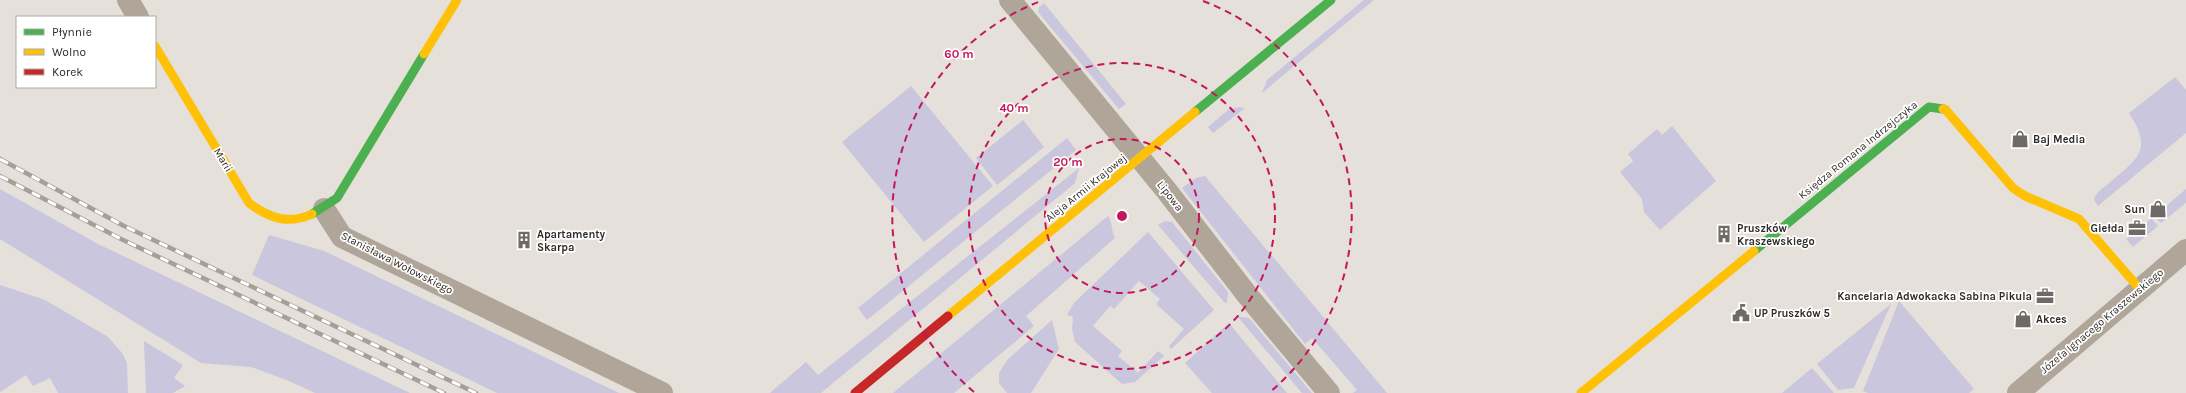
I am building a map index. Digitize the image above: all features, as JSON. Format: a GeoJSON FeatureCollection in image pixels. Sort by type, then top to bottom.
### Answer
{"type":"FeatureCollection","features":[{"type":"Feature","properties":{"kind":"street"},"geometry":{"type":"LineString","coordinates":[[128,0],[137,16]]}},
{"type":"Feature","properties":{"kind":"street"},"geometry":{"type":"LineString","coordinates":[[324,209],[341,193],[457,0]]}},
{"type":"Feature","properties":{"kind":"street","name":"Lipowa"},"geometry":{"type":"LineString","coordinates":[[1010,0],[1140,159],[1248,296],[1329,393]]}},
{"type":"Feature","properties":{"kind":"street","name":"Aleja Armii Krajowej"},"geometry":{"type":"LineString","coordinates":[[856,393],[1331,0]]}},
{"type":"Feature","properties":{"kind":"street","name":"Marii"},"geometry":{"type":"LineString","coordinates":[[156,48],[249,203],[268,217],[286,221],[298,221],[324,209]]}},
{"type":"Feature","properties":{"kind":"street","name":"Księdza Romana Indrzejczyka"},"geometry":{"type":"LineString","coordinates":[[1581,393],[1930,107],[1945,109],[2013,188],[2032,199],[2079,219],[2139,288]]}},
{"type":"Feature","properties":{"kind":"street","name":"Stanisława Wołowskiego"},"geometry":{"type":"LineString","coordinates":[[324,209],[342,238],[662,393]]}},
{"type":"Feature","properties":{"kind":"street","name":"Józefa Ignacego Kraszewskiego"},"geometry":{"type":"LineString","coordinates":[[2018,393],[2139,288],[2186,250]]}},
{"type":"Feature","properties":{"kind":"shaded area"},"geometry":{"type":"Polygon","coordinates":[[[1364,0],[1374,0],[1262,93],[1267,80],[1364,0]]]}},
{"type":"Feature","properties":{"kind":"shaded area"},"geometry":{"type":"Polygon","coordinates":[[[1044,3],[1126,104],[1119,109],[1038,12],[1039,7],[1044,3]]]}},
{"type":"Feature","properties":{"kind":"shaded area"},"geometry":{"type":"Polygon","coordinates":[[[2175,77],[2186,90],[2186,133],[2098,206],[2094,200],[2101,189],[2127,168],[2139,153],[2141,146],[2140,137],[2129,113],[2175,77]]]}},
{"type":"Feature","properties":{"kind":"shaded area"},"geometry":{"type":"Polygon","coordinates":[[[911,86],[993,186],[924,242],[842,142],[911,86]]]}},
{"type":"Feature","properties":{"kind":"shaded area"},"geometry":{"type":"Polygon","coordinates":[[[1239,107],[1245,108],[1213,133],[1208,127],[1228,110],[1239,107]]]}},
{"type":"Feature","properties":{"kind":"shaded area"},"geometry":{"type":"Polygon","coordinates":[[[1023,120],[1044,147],[997,185],[976,158],[1023,120]]]}},
{"type":"Feature","properties":{"kind":"shaded area"},"geometry":{"type":"Polygon","coordinates":[[[1672,126],[1716,181],[1660,230],[1644,212],[1642,199],[1620,172],[1633,161],[1628,154],[1657,129],[1662,135],[1672,126]]]}},
{"type":"Feature","properties":{"kind":"shaded area"},"geometry":{"type":"Polygon","coordinates":[[[1067,138],[1076,150],[867,320],[858,308],[1067,138]]]}},
{"type":"Feature","properties":{"kind":"shaded area"},"geometry":{"type":"Polygon","coordinates":[[[1079,168],[1075,183],[821,393],[770,393],[806,362],[818,375],[1079,168]]]}},
{"type":"Feature","properties":{"kind":"shaded area"},"geometry":{"type":"Polygon","coordinates":[[[1205,176],[1387,393],[1353,393],[1357,390],[1312,338],[1305,344],[1182,188],[1196,178],[1205,176]]]}},
{"type":"Feature","properties":{"kind":"shaded area"},"geometry":{"type":"Polygon","coordinates":[[[0,189],[98,244],[410,393],[315,393],[289,381],[251,367],[201,363],[0,239],[0,189]]]}},
{"type":"Feature","properties":{"kind":"shaded area"},"geometry":{"type":"Polygon","coordinates":[[[2186,189],[2186,203],[2161,223],[2154,216],[2186,189]]]}},
{"type":"Feature","properties":{"kind":"shaded area"},"geometry":{"type":"Polygon","coordinates":[[[1108,216],[1111,221],[1115,238],[1026,316],[1034,326],[954,393],[893,393],[1108,216]]]}},
{"type":"Feature","properties":{"kind":"shaded area"},"geometry":{"type":"Polygon","coordinates":[[[2151,218],[2158,226],[2133,247],[2126,239],[2151,218]]]}},
{"type":"Feature","properties":{"kind":"shaded area"},"geometry":{"type":"Polygon","coordinates":[[[1165,221],[1172,222],[1228,292],[1227,303],[1224,302],[1158,225],[1165,221]]]}},
{"type":"Feature","properties":{"kind":"shaded area"},"geometry":{"type":"Polygon","coordinates":[[[1148,232],[1214,310],[1171,349],[1169,346],[1184,329],[1156,304],[1160,299],[1139,281],[1114,309],[1110,306],[1093,326],[1122,351],[1118,356],[1138,373],[1158,351],[1164,356],[1135,382],[1122,384],[1075,342],[1072,329],[1073,317],[1067,315],[1074,303],[1148,232]]]}},
{"type":"Feature","properties":{"kind":"shaded area"},"geometry":{"type":"Polygon","coordinates":[[[269,235],[324,251],[619,393],[497,393],[252,275],[269,235]]]}},
{"type":"Feature","properties":{"kind":"shaded area"},"geometry":{"type":"Polygon","coordinates":[[[0,285],[45,300],[108,337],[123,354],[127,364],[128,393],[58,393],[50,378],[33,386],[26,375],[0,392],[0,285]]]}},
{"type":"Feature","properties":{"kind":"shaded area"},"geometry":{"type":"Polygon","coordinates":[[[1899,301],[1974,389],[1969,393],[1868,393],[1863,391],[1899,301]]]}},
{"type":"Feature","properties":{"kind":"shaded area"},"geometry":{"type":"Polygon","coordinates":[[[1891,304],[1854,388],[1838,390],[1817,364],[1891,304]]]}},
{"type":"Feature","properties":{"kind":"shaded area"},"geometry":{"type":"Polygon","coordinates":[[[1237,316],[1249,318],[1312,393],[1302,393],[1237,316]]]}},
{"type":"Feature","properties":{"kind":"shaded area"},"geometry":{"type":"Polygon","coordinates":[[[1052,320],[1059,349],[1031,393],[1007,393],[999,383],[999,373],[1008,359],[1052,320]]]}},
{"type":"Feature","properties":{"kind":"shaded area"},"geometry":{"type":"Polygon","coordinates":[[[1229,323],[1287,393],[1212,393],[1185,363],[1229,323]]]}},
{"type":"Feature","properties":{"kind":"shaded area"},"geometry":{"type":"Polygon","coordinates":[[[144,341],[183,365],[174,378],[185,386],[173,393],[146,393],[144,341]]]}},
{"type":"Feature","properties":{"kind":"shaded area"},"geometry":{"type":"Polygon","coordinates":[[[1812,368],[1834,393],[1782,393],[1812,368]]]}},
{"type":"Feature","properties":{"kind":"railway"},"geometry":{"type":"LineString","coordinates":[[0,159],[124,226],[476,393]]}},
{"type":"Feature","properties":{"kind":"railway"},"geometry":{"type":"LineString","coordinates":[[0,176],[121,239],[444,393]]}},
{"type":"Feature","properties":{"kind":"traffic: fast"},"geometry":{"type":"LineString","coordinates":[[1195,112],[1331,0]]}},
{"type":"Feature","properties":{"kind":"traffic: fast"},"geometry":{"type":"LineString","coordinates":[[312,214],[337,198],[424,54]]}},
{"type":"Feature","properties":{"kind":"traffic: fast"},"geometry":{"type":"LineString","coordinates":[[1754,251],[1929,107],[1943,109]]}},
{"type":"Feature","properties":{"kind":"traffic: slow"},"geometry":{"type":"LineString","coordinates":[[424,54],[457,0]]}},
{"type":"Feature","properties":{"kind":"traffic: slow"},"geometry":{"type":"LineString","coordinates":[[156,48],[249,203],[264,213],[279,218],[295,219],[312,214]]}},
{"type":"Feature","properties":{"kind":"traffic: slow"},"geometry":{"type":"LineString","coordinates":[[1943,109],[1945,109],[2013,188],[2025,196],[2079,219],[2139,288]]}},
{"type":"Feature","properties":{"kind":"traffic: slow"},"geometry":{"type":"LineString","coordinates":[[948,316],[1195,112]]}},
{"type":"Feature","properties":{"kind":"traffic: slow"},"geometry":{"type":"LineString","coordinates":[[1581,393],[1754,251]]}},
{"type":"Feature","properties":{"kind":"traffic: jam"},"geometry":{"type":"LineString","coordinates":[[855,393],[948,316]]}},
{"type":"Feature","properties":{"kind":"place","name":"Baj Media"},"geometry":{"type":"Point","coordinates":[2020,139]}},
{"type":"Feature","properties":{"kind":"place","name":"Sun"},"geometry":{"type":"Point","coordinates":[2158,209]}},
{"type":"Feature","properties":{"kind":"place","name":"Giełda"},"geometry":{"type":"Point","coordinates":[2137,228]}},
{"type":"Feature","properties":{"kind":"place","name":"Pruszków Kraszewskiego"},"geometry":{"type":"Point","coordinates":[1724,234]}},
{"type":"Feature","properties":{"kind":"place","name":"Apartamenty Skarpa"},"geometry":{"type":"Point","coordinates":[524,240]}},
{"type":"Feature","properties":{"kind":"place","name":"Kancelaria Adwokacka Sabina Pikula"},"geometry":{"type":"Point","coordinates":[2045,296]}},
{"type":"Feature","properties":{"kind":"place","name":"UP Pruszków 5"},"geometry":{"type":"Point","coordinates":[1741,313]}},
{"type":"Feature","properties":{"kind":"place","name":"Akces"},"geometry":{"type":"Point","coordinates":[2023,319]}}]}
